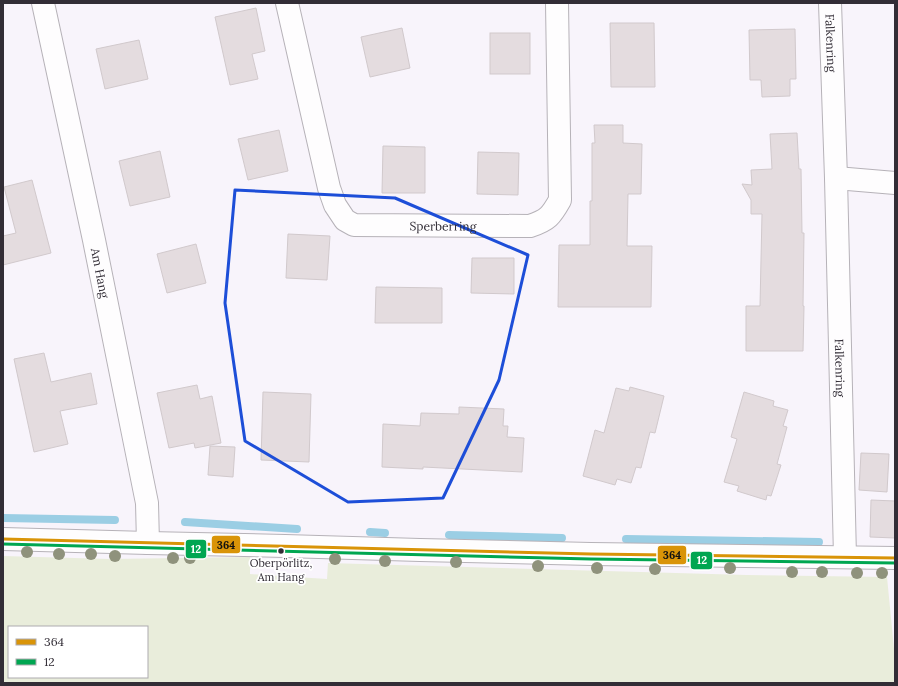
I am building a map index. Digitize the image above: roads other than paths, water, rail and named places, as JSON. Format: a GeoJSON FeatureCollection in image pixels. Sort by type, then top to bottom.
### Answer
{"type":"FeatureCollection","features":[{"type":"Feature","properties":{"kind":"street","name":"Am Hang"},"geometry":{"type":"LineString","coordinates":[[43,3],[94,240],[147,503],[148,543]]}},
{"type":"Feature","properties":{"kind":"street","name":"Sperberring"},"geometry":{"type":"LineString","coordinates":[[288,3],[329,188],[336,205],[345,220],[354,225],[530,226],[542,222],[552,213],[560,200],[557,3]]}},
{"type":"Feature","properties":{"kind":"street","name":"Falkenring"},"geometry":{"type":"LineString","coordinates":[[830,3],[836,178],[845,557]]}},
{"type":"Feature","properties":{"kind":"street"},"geometry":{"type":"LineString","coordinates":[[836,178],[895,183]]}},
{"type":"Feature","properties":{"kind":"street"},"geometry":{"type":"LineString","coordinates":[[3,539],[591,554],[895,558]]}},
{"type":"Feature","properties":{"kind":"waterway"},"geometry":{"type":"LineString","coordinates":[[3,518],[115,520]]}},
{"type":"Feature","properties":{"kind":"waterway"},"geometry":{"type":"LineString","coordinates":[[185,522],[297,529]]}},
{"type":"Feature","properties":{"kind":"waterway"},"geometry":{"type":"LineString","coordinates":[[370,532],[385,533]]}},
{"type":"Feature","properties":{"kind":"waterway"},"geometry":{"type":"LineString","coordinates":[[449,535],[562,538]]}},
{"type":"Feature","properties":{"kind":"waterway"},"geometry":{"type":"LineString","coordinates":[[626,539],[819,542]]}},
{"type":"Feature","properties":{"kind":"place","name":"Oberpörlitz, Am Hang"},"geometry":{"type":"Point","coordinates":[281,551]}}]}
